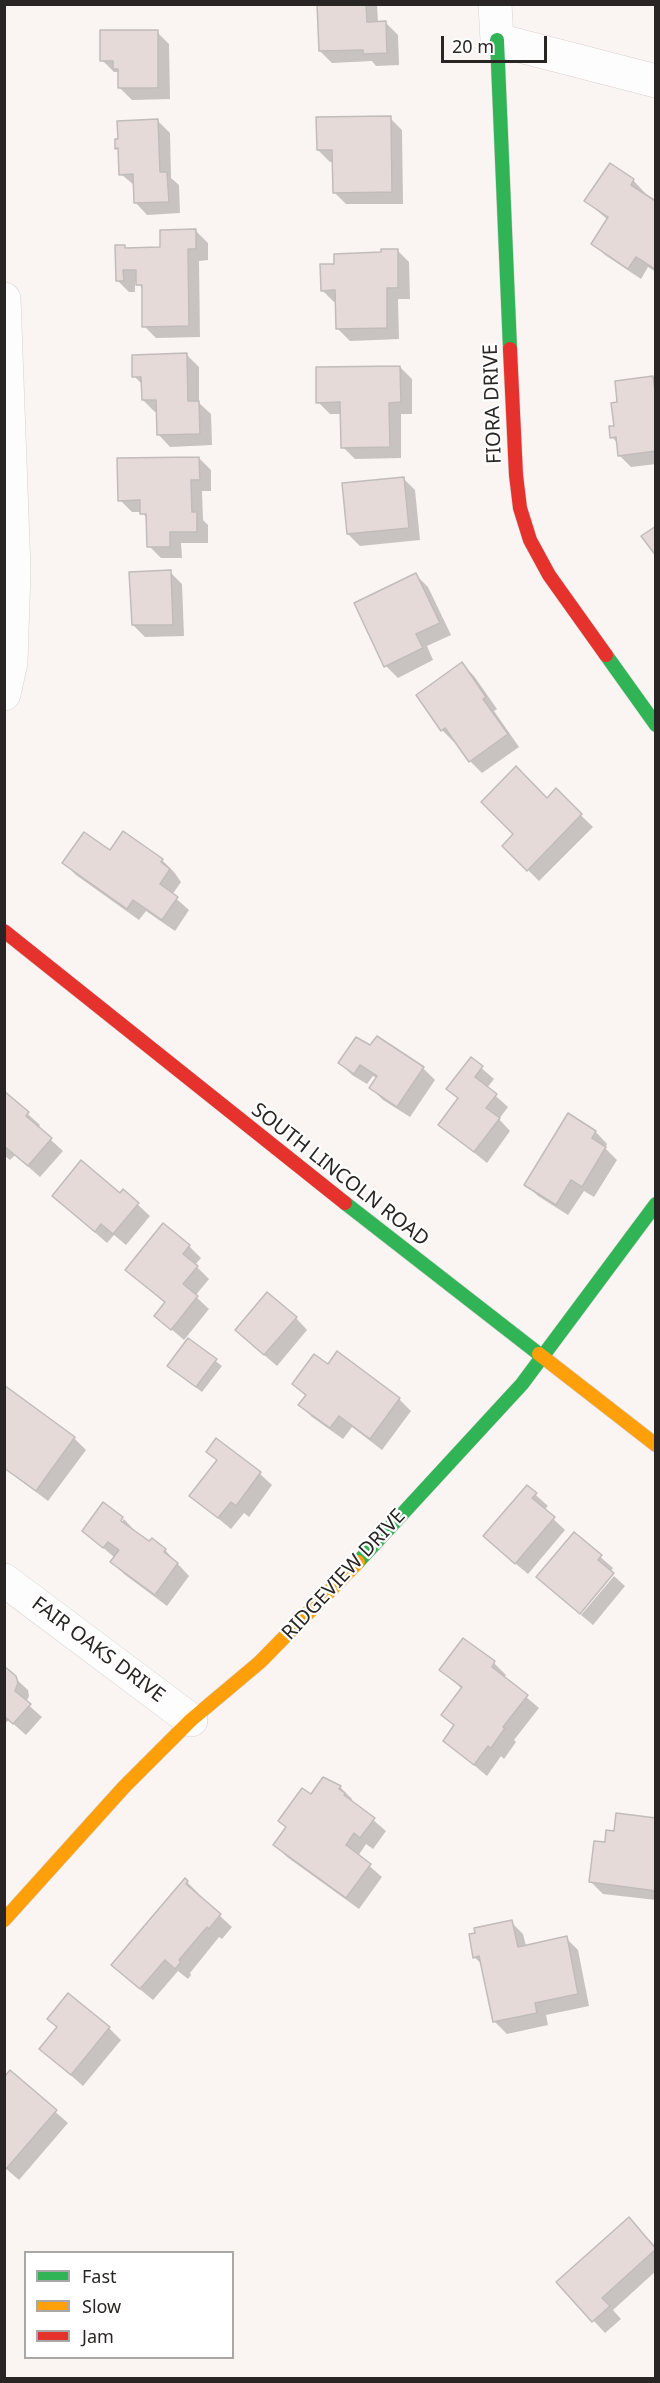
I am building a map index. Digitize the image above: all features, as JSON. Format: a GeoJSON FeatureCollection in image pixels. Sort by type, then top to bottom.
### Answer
{"type":"FeatureCollection","features":[{"type":"Feature","properties":{"kind":"street"},"geometry":{"type":"LineString","coordinates":[[495,4],[497,40],[656,81]]}},
{"type":"Feature","properties":{"kind":"street","name":"FIORA DRIVE"},"geometry":{"type":"LineString","coordinates":[[497,40],[516,475],[520,508],[530,540],[549,575],[656,725]]}},
{"type":"Feature","properties":{"kind":"street"},"geometry":{"type":"LineString","coordinates":[[4,299],[14,570],[11,662],[4,694]]}},
{"type":"Feature","properties":{"kind":"street","name":"SOUTH LINCOLN ROAD"},"geometry":{"type":"LineString","coordinates":[[4,931],[248,1128],[656,1444]]}},
{"type":"Feature","properties":{"kind":"street","name":"RIDGEVIEW DRIVE"},"geometry":{"type":"LineString","coordinates":[[4,1920],[124,1787],[191,1720],[260,1662],[320,1603],[522,1384],[656,1204]]}},
{"type":"Feature","properties":{"kind":"street","name":"FAIR OAKS DRIVE"},"geometry":{"type":"LineString","coordinates":[[4,1580],[191,1720]]}},
{"type":"Feature","properties":{"kind":"building"},"geometry":{"type":"Polygon","coordinates":[[[317,4],[366,4],[367,22],[386,21],[387,53],[363,54],[363,50],[319,51],[317,4]]]}},
{"type":"Feature","properties":{"kind":"building"},"geometry":{"type":"Polygon","coordinates":[[[100,30],[158,30],[158,88],[118,88],[118,69],[113,69],[113,61],[100,61],[100,30]]]}},
{"type":"Feature","properties":{"kind":"building"},"geometry":{"type":"Polygon","coordinates":[[[391,116],[392,192],[333,193],[332,150],[317,150],[316,117],[391,116]]]}},
{"type":"Feature","properties":{"kind":"building"},"geometry":{"type":"Polygon","coordinates":[[[158,119],[160,172],[167,172],[169,202],[134,203],[133,174],[119,175],[118,148],[115,149],[115,139],[118,139],[117,121],[158,119]]]}},
{"type":"Feature","properties":{"kind":"building"},"geometry":{"type":"Polygon","coordinates":[[[610,163],[634,179],[631,185],[654,200],[656,198],[656,270],[636,257],[628,269],[591,244],[608,217],[584,201],[610,163]]]}},
{"type":"Feature","properties":{"kind":"building"},"geometry":{"type":"Polygon","coordinates":[[[196,229],[196,249],[188,249],[189,326],[142,327],[142,285],[136,285],[136,270],[123,270],[124,281],[116,281],[115,245],[125,245],[125,248],[160,247],[160,230],[196,229]]]}},
{"type":"Feature","properties":{"kind":"building"},"geometry":{"type":"Polygon","coordinates":[[[381,249],[398,249],[398,288],[387,288],[387,328],[336,329],[335,290],[321,291],[320,264],[334,264],[334,254],[381,252],[381,249]]]}},
{"type":"Feature","properties":{"kind":"building"},"geometry":{"type":"Polygon","coordinates":[[[187,353],[188,401],[199,401],[200,434],[157,435],[156,400],[142,400],[141,377],[132,377],[132,355],[187,353]]]}},
{"type":"Feature","properties":{"kind":"building"},"geometry":{"type":"Polygon","coordinates":[[[400,366],[401,402],[389,403],[390,447],[341,448],[340,402],[316,403],[316,367],[400,366]]]}},
{"type":"Feature","properties":{"kind":"building"},"geometry":{"type":"Polygon","coordinates":[[[653,376],[656,398],[656,451],[618,456],[616,437],[610,438],[609,426],[614,426],[611,403],[617,402],[615,381],[653,376]]]}},
{"type":"Feature","properties":{"kind":"building"},"geometry":{"type":"Polygon","coordinates":[[[199,457],[200,480],[191,480],[192,512],[197,512],[197,532],[170,532],[170,547],[147,547],[146,514],[140,514],[140,500],[118,501],[117,458],[199,457]]]}},
{"type":"Feature","properties":{"kind":"building"},"geometry":{"type":"Polygon","coordinates":[[[404,477],[409,528],[347,534],[342,483],[404,477]]]}},
{"type":"Feature","properties":{"kind":"building"},"geometry":{"type":"Polygon","coordinates":[[[656,526],[656,556],[641,536],[656,526]]]}},
{"type":"Feature","properties":{"kind":"building"},"geometry":{"type":"Polygon","coordinates":[[[171,570],[173,625],[132,625],[129,572],[171,570]]]}},
{"type":"Feature","properties":{"kind":"building"},"geometry":{"type":"Polygon","coordinates":[[[416,573],[440,623],[416,634],[423,648],[384,667],[354,603],[416,573]]]}},
{"type":"Feature","properties":{"kind":"building"},"geometry":{"type":"Polygon","coordinates":[[[462,662],[486,697],[483,699],[508,734],[469,762],[445,728],[441,731],[416,695],[462,662]]]}},
{"type":"Feature","properties":{"kind":"building"},"geometry":{"type":"Polygon","coordinates":[[[516,766],[547,798],[556,788],[582,814],[527,871],[502,846],[513,834],[481,802],[516,766]]]}},
{"type":"Feature","properties":{"kind":"building"},"geometry":{"type":"Polygon","coordinates":[[[123,831],[163,859],[161,862],[170,869],[160,884],[178,897],[162,920],[133,900],[127,909],[62,863],[84,832],[110,850],[123,831]]]}},
{"type":"Feature","properties":{"kind":"building"},"geometry":{"type":"Polygon","coordinates":[[[377,1036],[424,1067],[397,1107],[369,1088],[377,1076],[360,1065],[354,1074],[338,1063],[356,1037],[370,1045],[377,1036]]]}},
{"type":"Feature","properties":{"kind":"building"},"geometry":{"type":"Polygon","coordinates":[[[471,1057],[483,1066],[475,1077],[497,1094],[486,1108],[500,1118],[474,1152],[438,1125],[458,1098],[446,1089],[471,1057]]]}},
{"type":"Feature","properties":{"kind":"building"},"geometry":{"type":"Polygon","coordinates":[[[4,1091],[29,1112],[26,1116],[52,1138],[28,1166],[4,1146],[4,1091]]]}},
{"type":"Feature","properties":{"kind":"building"},"geometry":{"type":"Polygon","coordinates":[[[568,1113],[596,1131],[592,1138],[606,1147],[582,1187],[571,1180],[556,1205],[524,1185],[568,1113]]]}},
{"type":"Feature","properties":{"kind":"building"},"geometry":{"type":"Polygon","coordinates":[[[81,1160],[120,1193],[123,1189],[139,1203],[113,1234],[101,1224],[95,1232],[52,1196],[81,1160]]]}},
{"type":"Feature","properties":{"kind":"building"},"geometry":{"type":"Polygon","coordinates":[[[163,1223],[190,1245],[183,1254],[198,1266],[183,1284],[198,1296],[171,1330],[154,1316],[165,1302],[125,1270],[163,1223]]]}},
{"type":"Feature","properties":{"kind":"building"},"geometry":{"type":"Polygon","coordinates":[[[267,1292],[297,1317],[264,1355],[235,1330],[267,1292]]]}},
{"type":"Feature","properties":{"kind":"building"},"geometry":{"type":"Polygon","coordinates":[[[188,1338],[217,1359],[196,1387],[167,1366],[188,1338]]]}},
{"type":"Feature","properties":{"kind":"building"},"geometry":{"type":"Polygon","coordinates":[[[337,1351],[400,1398],[370,1439],[339,1416],[330,1428],[298,1405],[306,1395],[292,1384],[314,1354],[328,1364],[337,1351]]]}},
{"type":"Feature","properties":{"kind":"building"},"geometry":{"type":"Polygon","coordinates":[[[4,1385],[75,1437],[36,1491],[4,1468],[4,1385]]]}},
{"type":"Feature","properties":{"kind":"building"},"geometry":{"type":"Polygon","coordinates":[[[216,1438],[261,1472],[236,1506],[231,1502],[218,1518],[189,1496],[217,1460],[206,1452],[216,1438]]]}},
{"type":"Feature","properties":{"kind":"building"},"geometry":{"type":"Polygon","coordinates":[[[527,1485],[537,1493],[532,1498],[555,1517],[515,1564],[483,1536],[527,1485]]]}},
{"type":"Feature","properties":{"kind":"building"},"geometry":{"type":"Polygon","coordinates":[[[103,1502],[123,1517],[121,1521],[149,1541],[152,1538],[178,1563],[155,1595],[110,1562],[119,1550],[108,1542],[103,1548],[82,1531],[103,1502]]]}},
{"type":"Feature","properties":{"kind":"building"},"geometry":{"type":"Polygon","coordinates":[[[574,1532],[602,1555],[598,1560],[614,1573],[580,1614],[536,1577],[574,1532]]]}},
{"type":"Feature","properties":{"kind":"building"},"geometry":{"type":"Polygon","coordinates":[[[463,1638],[495,1661],[492,1667],[528,1695],[503,1727],[505,1728],[491,1748],[488,1746],[474,1765],[443,1741],[454,1725],[441,1715],[462,1687],[439,1670],[463,1638]]]}},
{"type":"Feature","properties":{"kind":"building"},"geometry":{"type":"Polygon","coordinates":[[[4,1666],[16,1676],[18,1683],[15,1691],[31,1704],[13,1724],[4,1716],[4,1666]]]}},
{"type":"Feature","properties":{"kind":"building"},"geometry":{"type":"Polygon","coordinates":[[[323,1777],[341,1786],[339,1789],[345,1793],[344,1795],[375,1818],[360,1838],[354,1833],[346,1845],[371,1864],[346,1898],[273,1845],[286,1827],[278,1821],[302,1788],[311,1794],[323,1777]]]}},
{"type":"Feature","properties":{"kind":"building"},"geometry":{"type":"Polygon","coordinates":[[[616,1813],[656,1818],[656,1891],[589,1882],[594,1841],[605,1842],[606,1830],[614,1831],[616,1813]]]}},
{"type":"Feature","properties":{"kind":"building"},"geometry":{"type":"Polygon","coordinates":[[[185,1878],[188,1881],[186,1884],[221,1914],[179,1960],[181,1962],[175,1969],[165,1960],[140,1989],[111,1965],[185,1878]]]}},
{"type":"Feature","properties":{"kind":"building"},"geometry":{"type":"Polygon","coordinates":[[[512,1920],[518,1947],[567,1936],[578,1994],[535,2003],[537,2013],[493,2022],[479,1956],[473,1958],[469,1934],[475,1933],[474,1928],[512,1920]]]}},
{"type":"Feature","properties":{"kind":"building"},"geometry":{"type":"Polygon","coordinates":[[[68,1993],[110,2027],[71,2075],[39,2049],[57,2027],[47,2019],[68,1993]]]}},
{"type":"Feature","properties":{"kind":"building"},"geometry":{"type":"Polygon","coordinates":[[[10,2070],[57,2110],[6,2169],[4,2167],[4,2077],[10,2070]]]}},
{"type":"Feature","properties":{"kind":"building"},"geometry":{"type":"Polygon","coordinates":[[[629,2217],[656,2249],[602,2298],[610,2306],[592,2322],[556,2282],[629,2217]]]}},
{"type":"Feature","properties":{"kind":"traffic: fast"},"geometry":{"type":"LineString","coordinates":[[497,40],[510,349]]}},
{"type":"Feature","properties":{"kind":"traffic: fast"},"geometry":{"type":"LineString","coordinates":[[606,655],[656,725]]}},
{"type":"Feature","properties":{"kind":"traffic: fast"},"geometry":{"type":"LineString","coordinates":[[345,1203],[539,1354]]}},
{"type":"Feature","properties":{"kind":"traffic: fast"},"geometry":{"type":"LineString","coordinates":[[358,1562],[522,1384],[656,1204]]}},
{"type":"Feature","properties":{"kind":"traffic: slow"},"geometry":{"type":"LineString","coordinates":[[539,1354],[656,1445]]}},
{"type":"Feature","properties":{"kind":"traffic: slow"},"geometry":{"type":"LineString","coordinates":[[4,1920],[124,1787],[191,1720],[260,1662],[358,1562]]}},
{"type":"Feature","properties":{"kind":"traffic: jam"},"geometry":{"type":"LineString","coordinates":[[510,349],[516,475],[520,508],[530,540],[549,575],[606,655]]}},
{"type":"Feature","properties":{"kind":"traffic: jam"},"geometry":{"type":"LineString","coordinates":[[4,931],[345,1203]]}}]}
